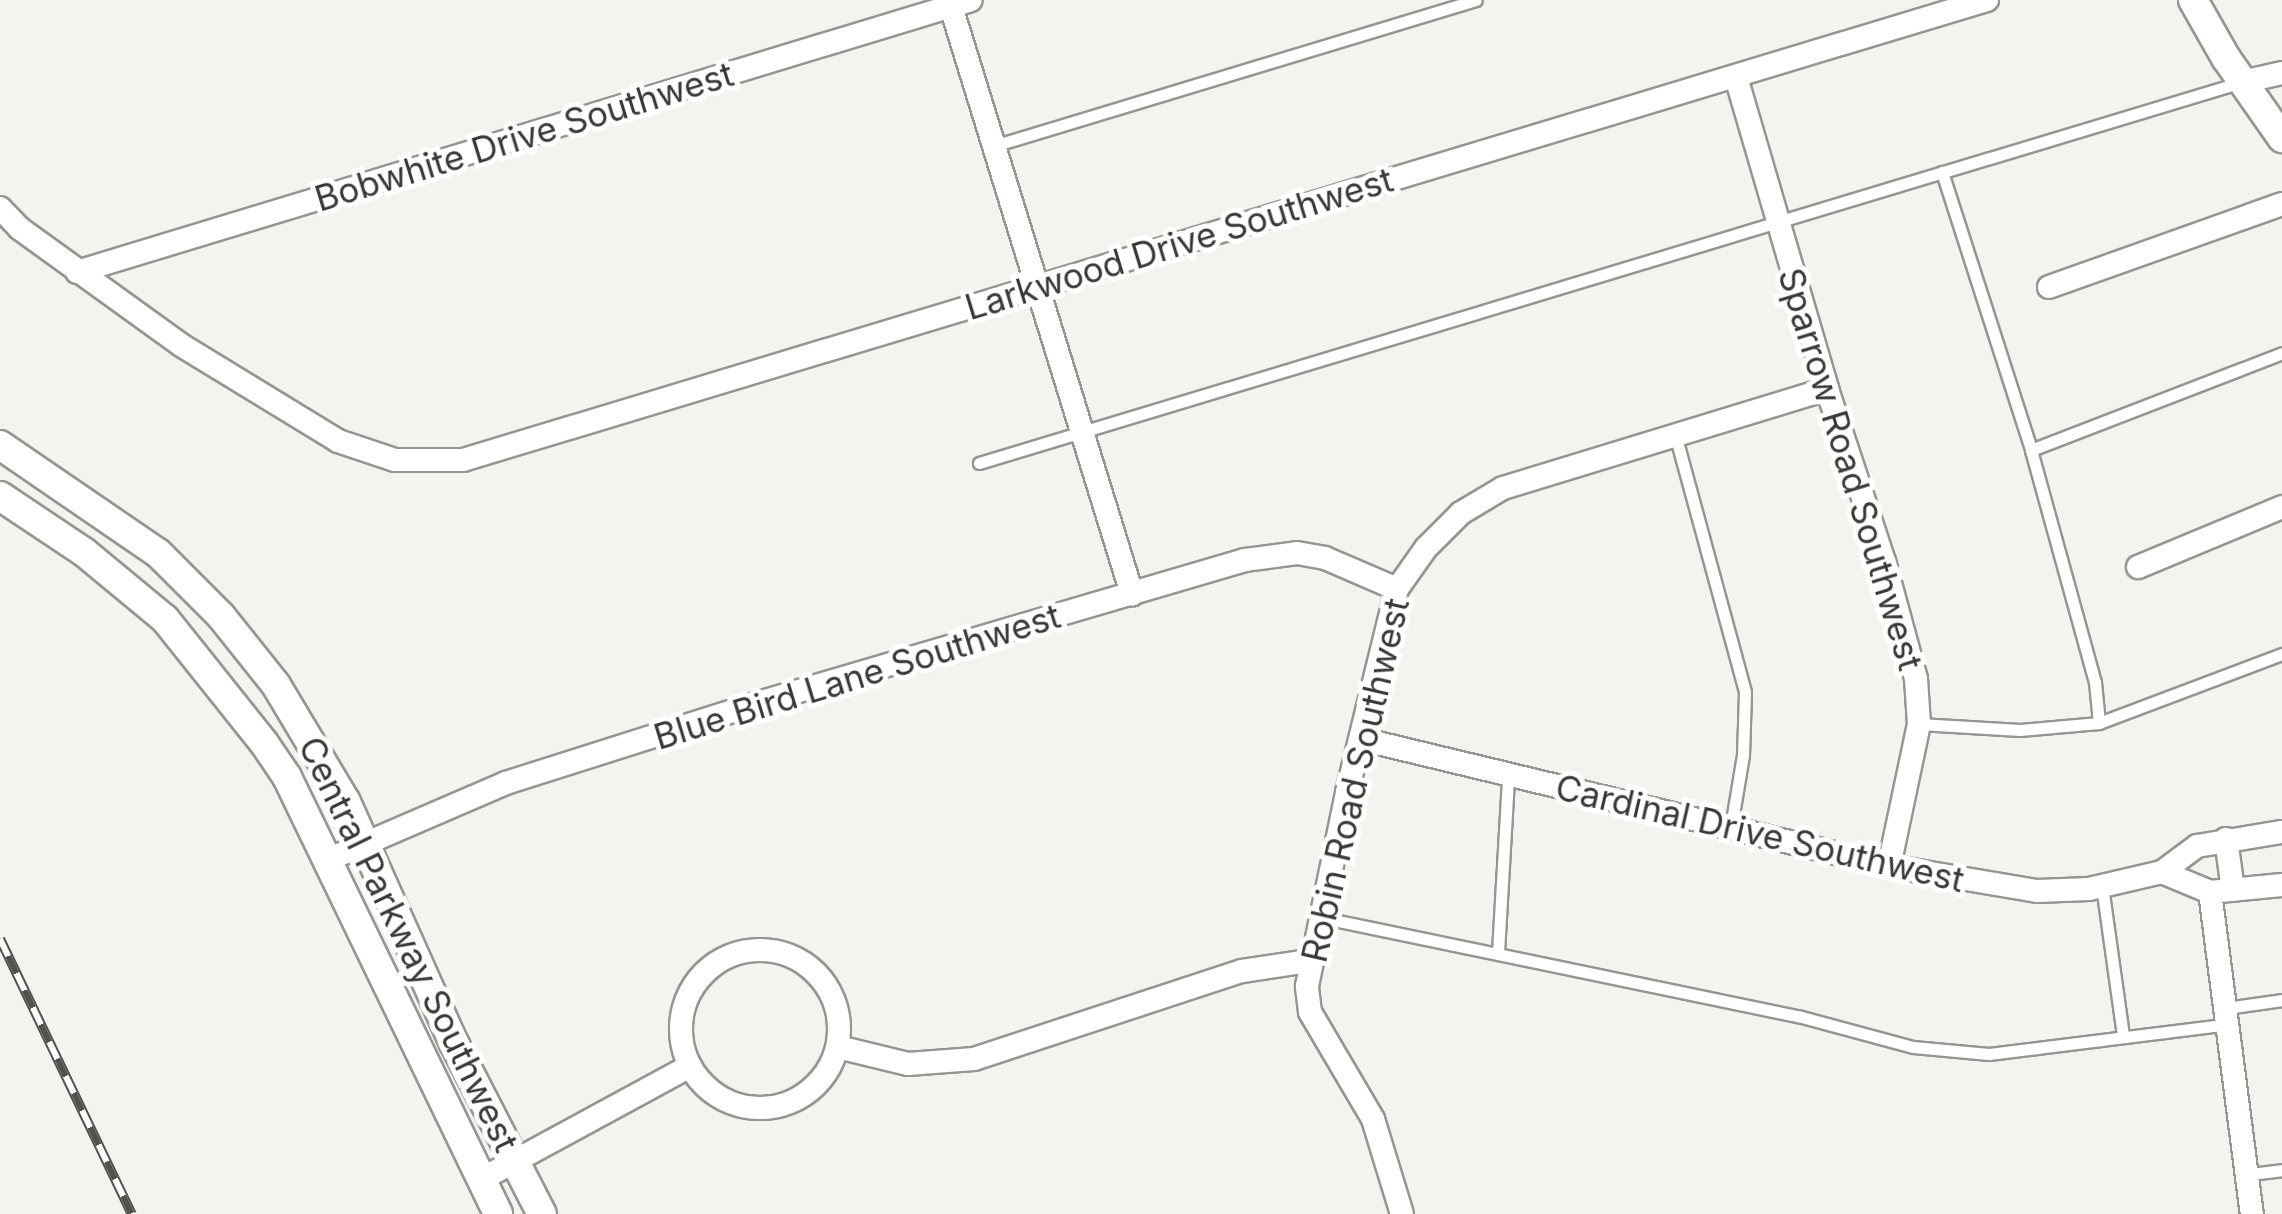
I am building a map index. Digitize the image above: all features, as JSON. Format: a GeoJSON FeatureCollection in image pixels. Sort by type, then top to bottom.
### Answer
{"type":"FeatureCollection","features":[{"type":"Feature","properties":{"kind":"street","name":"Larkwood Drive Southwest"},"geometry":{"type":"LineString","coordinates":[[77,272],[180,345],[368,454],[415,462],[463,460],[1987,0]]}},
{"type":"Feature","properties":{"kind":"street"},"geometry":{"type":"LineString","coordinates":[[2193,0],[2242,82],[2282,138]]}},
{"type":"Feature","properties":{"kind":"street"},"geometry":{"type":"LineString","coordinates":[[957,2],[1037,286],[1132,594]]}},
{"type":"Feature","properties":{"kind":"street","name":"Bobwhite Drive Southwest"},"geometry":{"type":"LineString","coordinates":[[77,272],[957,2]]}},
{"type":"Feature","properties":{"kind":"street"},"geometry":{"type":"LineString","coordinates":[[2242,82],[2282,73]]}},
{"type":"Feature","properties":{"kind":"street","name":"Sparrow Road Southwest"},"geometry":{"type":"LineString","coordinates":[[1736,77],[1916,679],[1919,724],[1889,866]]}},
{"type":"Feature","properties":{"kind":"street"},"geometry":{"type":"LineString","coordinates":[[2049,287],[2282,204]]}},
{"type":"Feature","properties":{"kind":"street"},"geometry":{"type":"LineString","coordinates":[[0,208],[77,272]]}},
{"type":"Feature","properties":{"kind":"street","name":"Robin Road Southwest"},"geometry":{"type":"LineString","coordinates":[[1402,1214],[1363,1096],[1310,1012],[1310,961],[1319,916],[1397,590],[1426,548],[1460,513],[1503,488],[1827,389]]}},
{"type":"Feature","properties":{"kind":"street","name":"Central Parkway Southwest"},"geometry":{"type":"LineString","coordinates":[[0,445],[158,553],[221,616],[301,722],[365,843],[454,1043],[542,1214]]}},
{"type":"Feature","properties":{"kind":"street","name":"Central Parkway Southwest"},"geometry":{"type":"LineString","coordinates":[[0,496],[84,552],[176,631],[264,743],[287,777],[498,1214]]}},
{"type":"Feature","properties":{"kind":"street"},"geometry":{"type":"LineString","coordinates":[[2138,567],[2282,508]]}},
{"type":"Feature","properties":{"kind":"street","name":"Blue Bird Lane Southwest"},"geometry":{"type":"LineString","coordinates":[[325,860],[506,783],[758,703],[1245,560],[1297,553],[1325,558],[1397,590]]}},
{"type":"Feature","properties":{"kind":"street","name":"Cardinal Drive Southwest"},"geometry":{"type":"LineString","coordinates":[[1360,739],[1889,866],[2037,891],[2102,886],[2162,872],[2197,846],[2282,832]]}},
{"type":"Feature","properties":{"kind":"street"},"geometry":{"type":"LineString","coordinates":[[2226,839],[2221,891],[2228,1016],[2252,1214]]}},
{"type":"Feature","properties":{"kind":"street"},"geometry":{"type":"LineString","coordinates":[[2162,872],[2221,891],[2282,885]]}},
{"type":"Feature","properties":{"kind":"street"},"geometry":{"type":"LineString","coordinates":[[752,950],[792,956],[816,971],[832,993],[840,1020],[838,1047],[829,1070],[813,1088],[792,1102],[769,1108],[744,1107],[721,1099],[702,1084],[690,1066],[680,1037],[682,1010],[694,984],[713,964],[752,950]]}},
{"type":"Feature","properties":{"kind":"street"},"geometry":{"type":"LineString","coordinates":[[838,1047],[908,1064],[974,1058],[1242,972],[1310,961]]}},
{"type":"Feature","properties":{"kind":"street"},"geometry":{"type":"LineString","coordinates":[[480,1180],[690,1066]]}},
{"type":"Feature","properties":{"kind":"lane"},"geometry":{"type":"LineString","coordinates":[[997,145],[1476,0]]}},
{"type":"Feature","properties":{"kind":"lane"},"geometry":{"type":"LineString","coordinates":[[979,463],[2242,82]]}},
{"type":"Feature","properties":{"kind":"lane"},"geometry":{"type":"LineString","coordinates":[[1942,172],[2031,450],[2095,682],[2099,723]]}},
{"type":"Feature","properties":{"kind":"lane"},"geometry":{"type":"LineString","coordinates":[[2031,450],[2282,353]]}},
{"type":"Feature","properties":{"kind":"lane"},"geometry":{"type":"LineString","coordinates":[[1675,434],[1745,692],[1744,755],[1731,827]]}},
{"type":"Feature","properties":{"kind":"lane"},"geometry":{"type":"LineString","coordinates":[[1919,724],[2020,730],[2099,723],[2282,654]]}},
{"type":"Feature","properties":{"kind":"lane"},"geometry":{"type":"LineString","coordinates":[[1498,952],[1508,776]]}},
{"type":"Feature","properties":{"kind":"lane"},"geometry":{"type":"LineString","coordinates":[[2102,886],[2123,1036]]}},
{"type":"Feature","properties":{"kind":"lane"},"geometry":{"type":"LineString","coordinates":[[1319,916],[1798,1016],[1913,1048],[1989,1054],[2123,1036],[2228,1016],[2282,1000]]}},
{"type":"Feature","properties":{"kind":"lane"},"geometry":{"type":"LineString","coordinates":[[2250,1174],[2282,1170]]}},
{"type":"Feature","properties":{"kind":"railway"},"geometry":{"type":"LineString","coordinates":[[0,939],[132,1214]]}}]}
